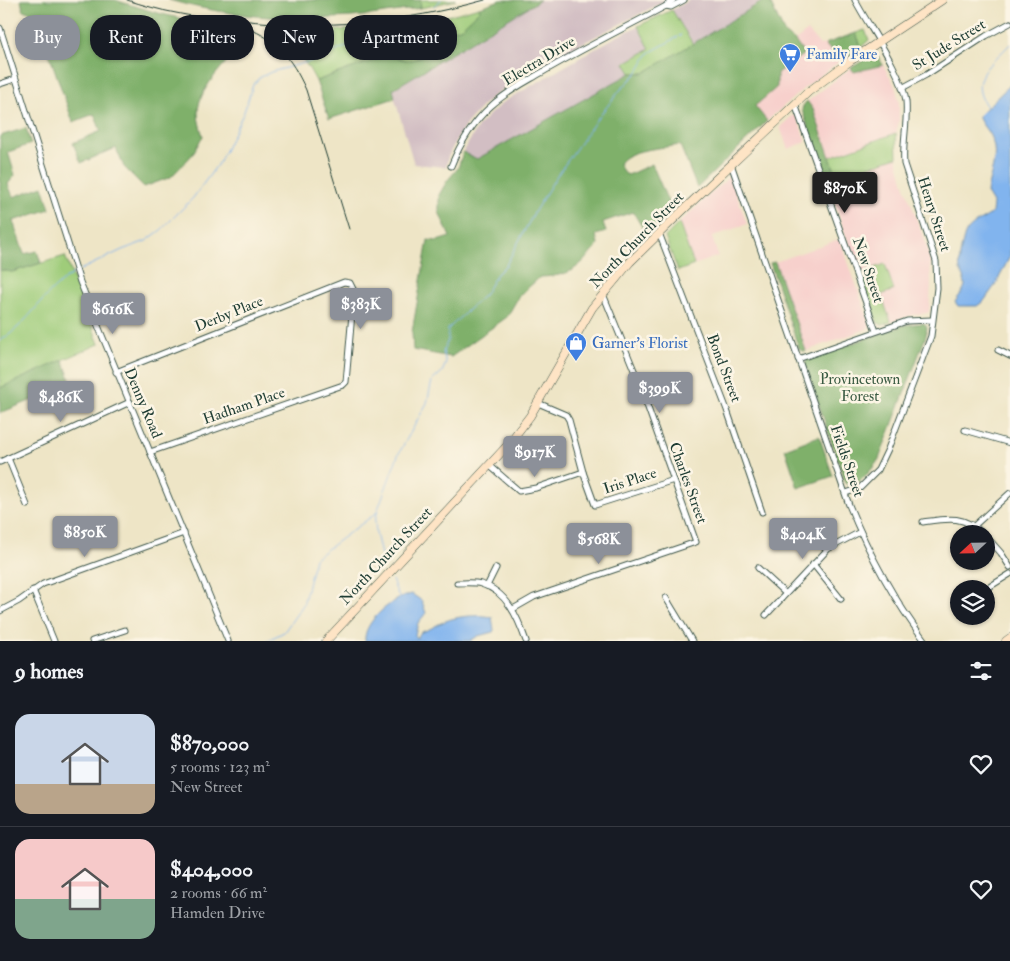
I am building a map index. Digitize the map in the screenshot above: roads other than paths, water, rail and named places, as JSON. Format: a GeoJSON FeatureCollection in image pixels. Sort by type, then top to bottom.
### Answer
{"type":"FeatureCollection","features":[{"type":"Feature","properties":{"kind":"main road","name":"North Church Street"},"geometry":{"type":"LineString","coordinates":[[326,641],[512,439],[538,403],[592,308],[630,262],[731,164],[821,82],[942,0]]}},
{"type":"Feature","properties":{"kind":"main road"},"geometry":{"type":"LineString","coordinates":[[1006,641],[1010,638]]}},
{"type":"Feature","properties":{"kind":"street","name":"Electra Drive"},"geometry":{"type":"LineString","coordinates":[[451,166],[472,127],[498,100],[515,88],[602,38],[666,6],[673,0]]}},
{"type":"Feature","properties":{"kind":"street","name":"Electra Drive"},"geometry":{"type":"LineString","coordinates":[[666,6],[671,7],[684,0]]}},
{"type":"Feature","properties":{"kind":"street"},"geometry":{"type":"LineString","coordinates":[[855,0],[879,42]]}},
{"type":"Feature","properties":{"kind":"street","name":"St Jude Street"},"geometry":{"type":"LineString","coordinates":[[902,88],[1010,23]]}},
{"type":"Feature","properties":{"kind":"street","name":"Denny Road"},"geometry":{"type":"LineString","coordinates":[[0,28],[72,260],[116,372],[228,641]]}},
{"type":"Feature","properties":{"kind":"street","name":"Henry Street"},"geometry":{"type":"LineString","coordinates":[[846,493],[860,488],[878,470],[888,449],[930,336],[936,288],[936,261],[904,164],[903,148],[906,101],[902,88],[879,42]]}},
{"type":"Feature","properties":{"kind":"street"},"geometry":{"type":"LineString","coordinates":[[0,84],[15,79]]}},
{"type":"Feature","properties":{"kind":"street","name":"New Street"},"geometry":{"type":"LineString","coordinates":[[795,104],[876,331]]}},
{"type":"Feature","properties":{"kind":"street","name":"Fields Street"},"geometry":{"type":"LineString","coordinates":[[731,164],[860,532],[878,570],[924,639]]}},
{"type":"Feature","properties":{"kind":"street","name":"Bond Street"},"geometry":{"type":"LineString","coordinates":[[659,233],[727,410],[762,512]]}},
{"type":"Feature","properties":{"kind":"street","name":"Derby Place"},"geometry":{"type":"LineString","coordinates":[[116,372],[344,282],[350,283],[354,291],[346,382]]}},
{"type":"Feature","properties":{"kind":"street","name":"Charles Street"},"geometry":{"type":"LineString","coordinates":[[513,609],[534,597],[696,542],[638,380],[603,294]]}},
{"type":"Feature","properties":{"kind":"street"},"geometry":{"type":"LineString","coordinates":[[798,359],[910,320],[932,320]]}},
{"type":"Feature","properties":{"kind":"street"},"geometry":{"type":"LineString","coordinates":[[998,350],[1010,356]]}},
{"type":"Feature","properties":{"kind":"street","name":"Hadham Place"},"geometry":{"type":"LineString","coordinates":[[150,452],[343,385],[346,382]]}},
{"type":"Feature","properties":{"kind":"street"},"geometry":{"type":"LineString","coordinates":[[0,462],[130,402]]}},
{"type":"Feature","properties":{"kind":"street"},"geometry":{"type":"LineString","coordinates":[[489,465],[519,491],[536,488],[583,472],[566,415],[538,403]]}},
{"type":"Feature","properties":{"kind":"street"},"geometry":{"type":"LineString","coordinates":[[965,430],[1010,443]]}},
{"type":"Feature","properties":{"kind":"street"},"geometry":{"type":"LineString","coordinates":[[8,458],[27,505]]}},
{"type":"Feature","properties":{"kind":"street","name":"Iris Place"},"geometry":{"type":"LineString","coordinates":[[583,472],[595,506],[674,480]]}},
{"type":"Feature","properties":{"kind":"street"},"geometry":{"type":"LineString","coordinates":[[923,522],[957,519],[975,525],[1010,493]]}},
{"type":"Feature","properties":{"kind":"street"},"geometry":{"type":"LineString","coordinates":[[766,615],[828,549],[860,532]]}},
{"type":"Feature","properties":{"kind":"street"},"geometry":{"type":"LineString","coordinates":[[0,612],[43,584],[184,534]]}},
{"type":"Feature","properties":{"kind":"street"},"geometry":{"type":"LineString","coordinates":[[995,546],[1010,567]]}},
{"type":"Feature","properties":{"kind":"street"},"geometry":{"type":"LineString","coordinates":[[813,564],[841,598]]}},
{"type":"Feature","properties":{"kind":"street"},"geometry":{"type":"LineString","coordinates":[[487,586],[496,568]]}},
{"type":"Feature","properties":{"kind":"street"},"geometry":{"type":"LineString","coordinates":[[758,568],[785,593]]}},
{"type":"Feature","properties":{"kind":"street"},"geometry":{"type":"LineString","coordinates":[[995,583],[1010,574]]}},
{"type":"Feature","properties":{"kind":"street"},"geometry":{"type":"LineString","coordinates":[[457,583],[480,584],[492,588],[513,609],[526,641]]}},
{"type":"Feature","properties":{"kind":"street"},"geometry":{"type":"LineString","coordinates":[[33,590],[54,641]]}},
{"type":"Feature","properties":{"kind":"street"},"geometry":{"type":"LineString","coordinates":[[666,598],[691,640]]}},
{"type":"Feature","properties":{"kind":"street"},"geometry":{"type":"LineString","coordinates":[[92,641],[125,630]]}},
{"type":"Feature","properties":{"kind":"street"},"geometry":{"type":"LineString","coordinates":[[917,641],[924,639]]}},
{"type":"Feature","properties":{"kind":"water"},"geometry":{"type":"Polygon","coordinates":[[[1010,85],[1010,256],[996,284],[984,301],[977,306],[958,306],[955,302],[965,285],[960,266],[965,234],[973,225],[992,213],[993,203],[987,193],[994,160],[994,147],[991,137],[978,116],[1010,85]]]}},
{"type":"Feature","properties":{"kind":"water"},"geometry":{"type":"Polygon","coordinates":[[[412,594],[422,601],[426,613],[418,623],[415,635],[417,638],[421,632],[445,621],[465,616],[492,617],[494,630],[470,641],[365,641],[369,626],[381,611],[397,600],[412,594]]]}},
{"type":"Feature","properties":{"kind":"waterway"},"geometry":{"type":"LineString","coordinates":[[433,7],[441,0]]}},
{"type":"Feature","properties":{"kind":"waterway"},"geometry":{"type":"LineString","coordinates":[[78,271],[146,241],[161,230],[193,198],[220,161],[244,112],[253,85],[259,78],[271,72],[315,60],[348,46],[411,30],[429,14]]}},
{"type":"Feature","properties":{"kind":"waterway"},"geometry":{"type":"LineString","coordinates":[[383,563],[376,533],[375,521],[378,509],[398,455],[427,403],[432,381],[442,372],[446,363],[443,352],[448,340],[448,329],[485,294],[496,275],[506,265],[556,177],[597,119],[621,89],[637,73],[649,53],[681,35]]}},
{"type":"Feature","properties":{"kind":"waterway"},"geometry":{"type":"LineString","coordinates":[[987,107],[981,96],[980,79],[989,65],[1010,44]]}},
{"type":"Feature","properties":{"kind":"waterway"},"geometry":{"type":"LineString","coordinates":[[0,341],[20,326],[54,288],[74,273]]}},
{"type":"Feature","properties":{"kind":"waterway"},"geometry":{"type":"LineString","coordinates":[[266,641],[284,632],[303,605],[315,558],[378,510]]}},
{"type":"Feature","properties":{"kind":"waterway"},"geometry":{"type":"LineString","coordinates":[[392,580],[400,600]]}},
{"type":"Feature","properties":{"kind":"railway"},"geometry":{"type":"LineString","coordinates":[[127,0],[163,10],[237,25],[269,39],[282,51],[306,90],[349,229]]}},
{"type":"Feature","properties":{"kind":"railway"},"geometry":{"type":"LineString","coordinates":[[254,21],[303,24],[364,22],[424,14],[485,0]]}},
{"type":"Feature","properties":{"kind":"place","name":"Family Fare"},"geometry":{"type":"Point","coordinates":[790,73]}},
{"type":"Feature","properties":{"kind":"place","name":"Garner's Florist"},"geometry":{"type":"Point","coordinates":[576,362]}},
{"type":"Feature","properties":{"kind":"park label","name":"Provincetown Forest"},"geometry":{"type":"Point","coordinates":[860,388]}}]}
